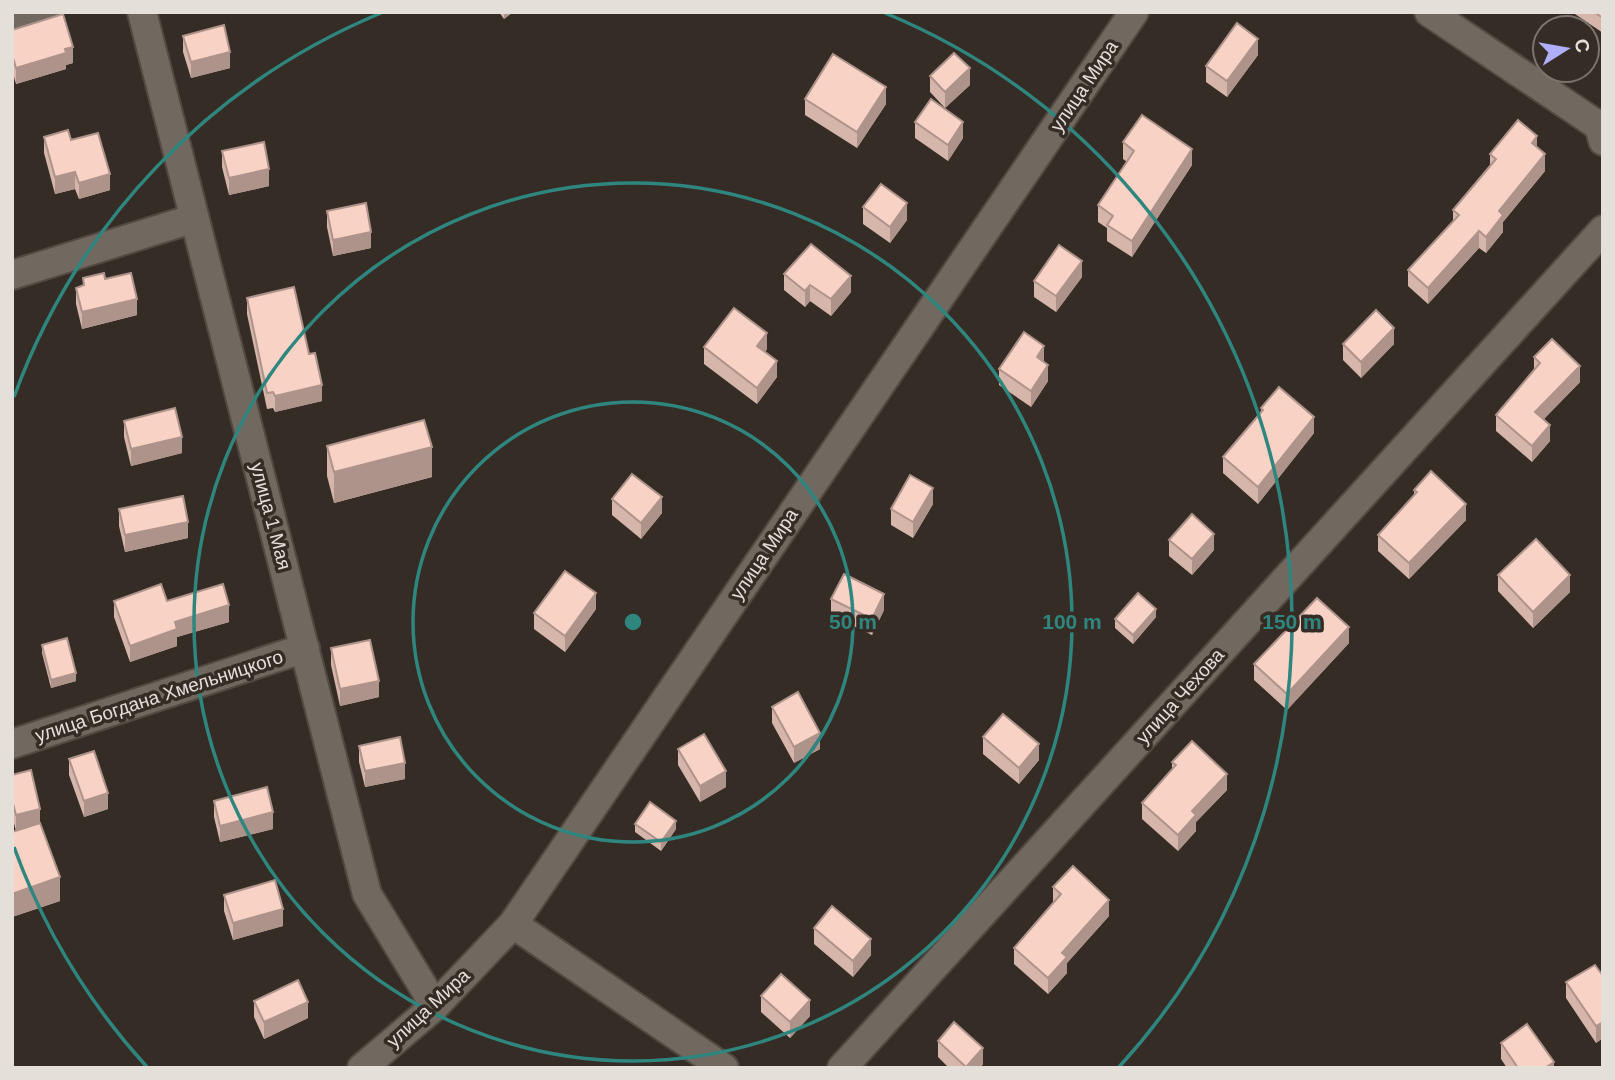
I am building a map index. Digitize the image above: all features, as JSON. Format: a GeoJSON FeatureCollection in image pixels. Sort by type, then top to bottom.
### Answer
{"type":"FeatureCollection","features":[{"type":"Feature","properties":{"kind":"street"},"geometry":{"type":"LineString","coordinates":[[12,25],[46,12]]}},
{"type":"Feature","properties":{"kind":"street","name":"улица 1 Мая"},"geometry":{"type":"LineString","coordinates":[[142,12],[192,219],[367,894],[435,1006]]}},
{"type":"Feature","properties":{"kind":"street","name":"улица Мира"},"geometry":{"type":"LineString","coordinates":[[362,1068],[435,1006],[513,924],[1134,12]]}},
{"type":"Feature","properties":{"kind":"street"},"geometry":{"type":"LineString","coordinates":[[1429,12],[1599,126],[1603,141]]}},
{"type":"Feature","properties":{"kind":"street"},"geometry":{"type":"LineString","coordinates":[[12,275],[192,219]]}},
{"type":"Feature","properties":{"kind":"street","name":"улица Чехова"},"geometry":{"type":"LineString","coordinates":[[842,1068],[1603,230]]}},
{"type":"Feature","properties":{"kind":"street","name":"улица Богдана Хмельницкого"},"geometry":{"type":"LineString","coordinates":[[12,744],[305,648]]}},
{"type":"Feature","properties":{"kind":"street"},"geometry":{"type":"LineString","coordinates":[[513,924],[724,1068]]}},
{"type":"Feature","properties":{"kind":"building"},"geometry":{"type":"Polygon","coordinates":[[[63,14],[73,47],[65,49],[66,53],[16,68],[12,54],[12,30],[63,14]]]}},
{"type":"Feature","properties":{"kind":"building"},"geometry":{"type":"Polygon","coordinates":[[[1237,23],[1258,39],[1227,81],[1206,66],[1237,23]]]}},
{"type":"Feature","properties":{"kind":"building"},"geometry":{"type":"Polygon","coordinates":[[[224,25],[230,52],[191,62],[183,36],[224,25]]]}},
{"type":"Feature","properties":{"kind":"building"},"geometry":{"type":"Polygon","coordinates":[[[954,53],[970,68],[945,92],[930,76],[954,53]]]}},
{"type":"Feature","properties":{"kind":"building"},"geometry":{"type":"Polygon","coordinates":[[[833,54],[886,87],[857,132],[805,99],[833,54]]]}},
{"type":"Feature","properties":{"kind":"building"},"geometry":{"type":"Polygon","coordinates":[[[931,99],[963,122],[948,145],[915,122],[931,99]]]}},
{"type":"Feature","properties":{"kind":"building"},"geometry":{"type":"Polygon","coordinates":[[[1142,115],[1192,149],[1132,241],[1107,225],[1113,216],[1098,205],[1134,151],[1123,142],[1142,115]]]}},
{"type":"Feature","properties":{"kind":"building"},"geometry":{"type":"Polygon","coordinates":[[[1518,120],[1537,136],[1532,143],[1545,154],[1499,211],[1503,215],[1486,237],[1479,231],[1428,288],[1408,270],[1459,215],[1453,210],[1496,159],[1490,154],[1518,120]]]}},
{"type":"Feature","properties":{"kind":"building"},"geometry":{"type":"Polygon","coordinates":[[[68,130],[71,140],[98,133],[110,174],[79,183],[75,172],[55,177],[44,137],[68,130]]]}},
{"type":"Feature","properties":{"kind":"building"},"geometry":{"type":"Polygon","coordinates":[[[264,142],[269,169],[229,178],[222,151],[264,142]]]}},
{"type":"Feature","properties":{"kind":"building"},"geometry":{"type":"Polygon","coordinates":[[[881,184],[907,203],[890,227],[863,207],[881,184]]]}},
{"type":"Feature","properties":{"kind":"building"},"geometry":{"type":"Polygon","coordinates":[[[366,203],[371,232],[333,240],[327,211],[366,203]]]}},
{"type":"Feature","properties":{"kind":"building"},"geometry":{"type":"Polygon","coordinates":[[[811,244],[851,276],[831,299],[810,285],[805,291],[784,274],[811,244]]]}},
{"type":"Feature","properties":{"kind":"building"},"geometry":{"type":"Polygon","coordinates":[[[1059,245],[1082,261],[1056,296],[1034,281],[1059,245]]]}},
{"type":"Feature","properties":{"kind":"building"},"geometry":{"type":"Polygon","coordinates":[[[104,273],[105,279],[131,273],[137,299],[82,312],[76,288],[84,285],[83,278],[104,273]]]}},
{"type":"Feature","properties":{"kind":"building"},"geometry":{"type":"Polygon","coordinates":[[[294,287],[309,354],[315,353],[322,385],[275,396],[273,392],[267,393],[247,298],[294,287]]]}},
{"type":"Feature","properties":{"kind":"building"},"geometry":{"type":"Polygon","coordinates":[[[734,308],[767,333],[757,346],[777,361],[757,388],[704,347],[734,308]]]}},
{"type":"Feature","properties":{"kind":"building"},"geometry":{"type":"Polygon","coordinates":[[[1376,310],[1394,328],[1361,362],[1343,344],[1376,310]]]}},
{"type":"Feature","properties":{"kind":"building"},"geometry":{"type":"Polygon","coordinates":[[[1024,332],[1044,346],[1037,357],[1048,365],[1031,391],[999,369],[1024,332]]]}},
{"type":"Feature","properties":{"kind":"building"},"geometry":{"type":"Polygon","coordinates":[[[1552,339],[1580,366],[1535,412],[1550,425],[1532,446],[1496,415],[1540,363],[1534,357],[1552,339]]]}},
{"type":"Feature","properties":{"kind":"building"},"geometry":{"type":"Polygon","coordinates":[[[1279,387],[1314,417],[1258,487],[1223,457],[1279,387]]]}},
{"type":"Feature","properties":{"kind":"building"},"geometry":{"type":"Polygon","coordinates":[[[175,408],[182,437],[131,449],[124,421],[175,408]]]}},
{"type":"Feature","properties":{"kind":"building"},"geometry":{"type":"Polygon","coordinates":[[[424,420],[432,447],[334,472],[327,446],[424,420]]]}},
{"type":"Feature","properties":{"kind":"building"},"geometry":{"type":"Polygon","coordinates":[[[1431,471],[1466,504],[1409,563],[1378,535],[1417,492],[1414,490],[1431,471]]]}},
{"type":"Feature","properties":{"kind":"building"},"geometry":{"type":"Polygon","coordinates":[[[632,474],[662,497],[641,523],[612,499],[632,474]]]}},
{"type":"Feature","properties":{"kind":"building"},"geometry":{"type":"Polygon","coordinates":[[[910,475],[933,488],[913,522],[891,509],[910,475]]]}},
{"type":"Feature","properties":{"kind":"building"},"geometry":{"type":"Polygon","coordinates":[[[183,496],[188,522],[125,535],[119,509],[183,496]]]}},
{"type":"Feature","properties":{"kind":"building"},"geometry":{"type":"Polygon","coordinates":[[[1192,514],[1214,534],[1192,559],[1169,540],[1192,514]]]}},
{"type":"Feature","properties":{"kind":"building"},"geometry":{"type":"Polygon","coordinates":[[[1536,539],[1570,575],[1533,612],[1498,575],[1536,539]]]}},
{"type":"Feature","properties":{"kind":"building"},"geometry":{"type":"Polygon","coordinates":[[[565,571],[596,593],[565,636],[534,613],[565,571]]]}},
{"type":"Feature","properties":{"kind":"building"},"geometry":{"type":"Polygon","coordinates":[[[844,574],[884,594],[872,619],[831,599],[844,574]]]}},
{"type":"Feature","properties":{"kind":"building"},"geometry":{"type":"Polygon","coordinates":[[[161,584],[167,601],[223,584],[229,605],[175,622],[177,629],[130,646],[114,601],[161,584]]]}},
{"type":"Feature","properties":{"kind":"building"},"geometry":{"type":"Polygon","coordinates":[[[1138,593],[1156,609],[1133,635],[1115,619],[1138,593]]]}},
{"type":"Feature","properties":{"kind":"building"},"geometry":{"type":"Polygon","coordinates":[[[1317,598],[1349,627],[1287,694],[1254,664],[1317,598]]]}},
{"type":"Feature","properties":{"kind":"building"},"geometry":{"type":"Polygon","coordinates":[[[67,638],[76,673],[51,680],[42,645],[67,638]]]}},
{"type":"Feature","properties":{"kind":"building"},"geometry":{"type":"Polygon","coordinates":[[[370,640],[379,681],[340,689],[331,648],[370,640]]]}},
{"type":"Feature","properties":{"kind":"building"},"geometry":{"type":"Polygon","coordinates":[[[798,692],[820,733],[794,747],[772,707],[798,692]]]}},
{"type":"Feature","properties":{"kind":"building"},"geometry":{"type":"Polygon","coordinates":[[[1003,714],[1039,744],[1019,768],[983,737],[1003,714]]]}},
{"type":"Feature","properties":{"kind":"building"},"geometry":{"type":"Polygon","coordinates":[[[704,734],[726,771],[700,786],[678,749],[704,734]]]}},
{"type":"Feature","properties":{"kind":"building"},"geometry":{"type":"Polygon","coordinates":[[[400,737],[405,763],[365,771],[359,746],[400,737]]]}},
{"type":"Feature","properties":{"kind":"building"},"geometry":{"type":"Polygon","coordinates":[[[1192,741],[1227,774],[1192,811],[1196,815],[1178,835],[1142,803],[1176,765],[1172,762],[1192,741]]]}},
{"type":"Feature","properties":{"kind":"building"},"geometry":{"type":"Polygon","coordinates":[[[94,751],[108,793],[84,801],[69,759],[94,751]]]}},
{"type":"Feature","properties":{"kind":"building"},"geometry":{"type":"Polygon","coordinates":[[[31,770],[40,809],[16,815],[12,800],[12,775],[31,770]]]}},
{"type":"Feature","properties":{"kind":"building"},"geometry":{"type":"Polygon","coordinates":[[[267,787],[273,812],[220,826],[214,801],[267,787]]]}},
{"type":"Feature","properties":{"kind":"building"},"geometry":{"type":"Polygon","coordinates":[[[650,802],[676,821],[661,842],[635,824],[650,802]]]}},
{"type":"Feature","properties":{"kind":"building"},"geometry":{"type":"Polygon","coordinates":[[[40,823],[60,877],[12,894],[12,832],[40,823]]]}},
{"type":"Feature","properties":{"kind":"building"},"geometry":{"type":"Polygon","coordinates":[[[1073,866],[1109,900],[1062,953],[1067,957],[1048,978],[1014,948],[1061,894],[1053,887],[1073,866]]]}},
{"type":"Feature","properties":{"kind":"building"},"geometry":{"type":"Polygon","coordinates":[[[275,880],[283,909],[233,923],[224,895],[275,880]]]}},
{"type":"Feature","properties":{"kind":"building"},"geometry":{"type":"Polygon","coordinates":[[[832,906],[871,939],[853,961],[814,928],[832,906]]]}},
{"type":"Feature","properties":{"kind":"building"},"geometry":{"type":"Polygon","coordinates":[[[1595,965],[1603,976],[1603,1022],[1596,1026],[1566,982],[1595,965]]]}},
{"type":"Feature","properties":{"kind":"building"},"geometry":{"type":"Polygon","coordinates":[[[781,974],[810,1000],[790,1022],[761,996],[781,974]]]}},
{"type":"Feature","properties":{"kind":"building"},"geometry":{"type":"Polygon","coordinates":[[[298,980],[308,1002],[264,1022],[254,1001],[298,980]]]}},
{"type":"Feature","properties":{"kind":"building"},"geometry":{"type":"Polygon","coordinates":[[[954,1022],[983,1048],[966,1067],[938,1041],[954,1022]]]}},
{"type":"Feature","properties":{"kind":"building"},"geometry":{"type":"Polygon","coordinates":[[[1527,1024],[1554,1062],[1545,1068],[1518,1068],[1501,1043],[1527,1024]]]}}]}
